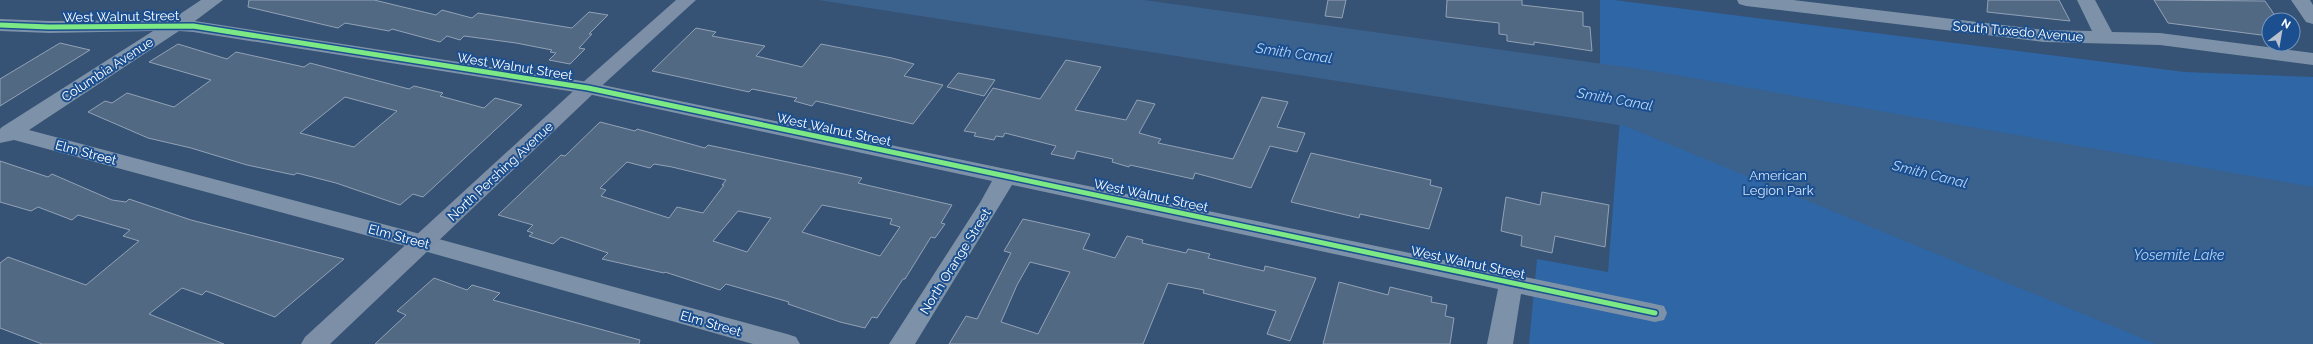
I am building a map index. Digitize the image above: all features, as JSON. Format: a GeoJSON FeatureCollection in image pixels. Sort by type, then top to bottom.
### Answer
{"type":"FeatureCollection","features":[{"type":"Feature","properties":{"kind":"main road","name":"North Pershing Avenue"},"geometry":{"type":"LineString","coordinates":[[314,344],[424,243],[588,88],[687,0]]}},
{"type":"Feature","properties":{"kind":"street","name":"Columbia Avenue"},"geometry":{"type":"LineString","coordinates":[[5,135],[214,0]]}},
{"type":"Feature","properties":{"kind":"street","name":"South Tuxedo Avenue"},"geometry":{"type":"LineString","coordinates":[[1746,0],[1848,6],[2044,36],[2160,40],[2313,59]]}},
{"type":"Feature","properties":{"kind":"street"},"geometry":{"type":"LineString","coordinates":[[2086,0],[2105,38]]}},
{"type":"Feature","properties":{"kind":"street"},"geometry":{"type":"LineString","coordinates":[[2300,0],[2313,18]]}},
{"type":"Feature","properties":{"kind":"street","name":"West Walnut Street"},"geometry":{"type":"LineString","coordinates":[[0,24],[58,28],[193,26],[588,88],[1655,313]]}},
{"type":"Feature","properties":{"kind":"street","name":"Elm Street"},"geometry":{"type":"LineString","coordinates":[[5,135],[424,243],[787,344]]}},
{"type":"Feature","properties":{"kind":"street","name":"North Orange Street"},"geometry":{"type":"LineString","coordinates":[[902,344],[991,203],[1005,176]]}},
{"type":"Feature","properties":{"kind":"street"},"geometry":{"type":"LineString","coordinates":[[1500,344],[1511,283]]}},
{"type":"Feature","properties":{"kind":"green space","name":"American Legion Park"},"geometry":{"type":"Polygon","coordinates":[[[1600,0],[1614,0],[2185,72],[2313,77],[2313,344],[1529,344],[1537,259],[1608,272],[1620,118],[1600,75],[1600,0]]]}},
{"type":"Feature","properties":{"kind":"water","name":"Yosemite Lake"},"geometry":{"type":"Polygon","coordinates":[[[818,0],[1144,0],[1647,70],[2313,187],[2313,344],[2156,344],[1625,126],[818,0]]]}},
{"type":"Feature","properties":{"kind":"building"},"geometry":{"type":"Polygon","coordinates":[[[249,0],[374,0],[436,15],[442,10],[472,18],[478,13],[572,28],[589,12],[608,15],[589,34],[592,34],[579,48],[585,49],[570,64],[549,60],[556,53],[550,52],[552,50],[516,43],[464,36],[460,40],[447,36],[440,42],[392,29],[389,31],[345,23],[338,28],[248,7],[249,0]]]}},
{"type":"Feature","properties":{"kind":"building"},"geometry":{"type":"Polygon","coordinates":[[[1328,0],[1346,0],[1342,18],[1325,16],[1328,0]]]}},
{"type":"Feature","properties":{"kind":"building"},"geometry":{"type":"Polygon","coordinates":[[[1447,0],[1522,0],[1522,5],[1583,12],[1583,26],[1590,27],[1592,51],[1534,42],[1534,45],[1507,41],[1507,35],[1499,34],[1499,23],[1446,17],[1447,0]]]}},
{"type":"Feature","properties":{"kind":"building"},"geometry":{"type":"Polygon","coordinates":[[[1988,0],[2059,0],[2070,21],[1987,12],[1988,0]]]}},
{"type":"Feature","properties":{"kind":"building"},"geometry":{"type":"Polygon","coordinates":[[[2154,0],[2265,1],[2273,12],[2261,12],[2261,35],[2168,23],[2154,0]]]}},
{"type":"Feature","properties":{"kind":"building"},"geometry":{"type":"Polygon","coordinates":[[[696,28],[716,32],[712,36],[765,46],[756,56],[802,67],[821,44],[892,58],[914,64],[904,76],[943,85],[913,124],[816,101],[812,106],[794,101],[797,98],[752,89],[749,92],[652,71],[696,28]]]}},
{"type":"Feature","properties":{"kind":"building"},"geometry":{"type":"Polygon","coordinates":[[[60,43],[90,50],[0,106],[0,79],[60,43]]]}},
{"type":"Feature","properties":{"kind":"building"},"geometry":{"type":"Polygon","coordinates":[[[178,44],[227,59],[236,52],[304,67],[310,63],[409,89],[414,86],[443,93],[440,96],[484,108],[495,98],[522,105],[423,197],[413,194],[400,205],[336,183],[297,173],[294,175],[247,165],[191,148],[148,138],[88,112],[105,101],[112,103],[127,93],[174,107],[211,80],[149,62],[178,44]],[[345,97],[300,133],[354,147],[397,111],[345,97]]]}},
{"type":"Feature","properties":{"kind":"building"},"geometry":{"type":"Polygon","coordinates":[[[1066,60],[1101,67],[1075,110],[1126,120],[1137,100],[1155,104],[1139,133],[1161,139],[1158,143],[1233,159],[1262,97],[1288,102],[1277,127],[1305,133],[1297,152],[1270,146],[1251,188],[1195,173],[1193,179],[1130,165],[1129,167],[1112,162],[1113,159],[1077,151],[1074,159],[1051,154],[1056,146],[1005,133],[1003,137],[996,136],[994,140],[974,136],[976,133],[964,131],[993,88],[1040,99],[1066,60]]]}},
{"type":"Feature","properties":{"kind":"building"},"geometry":{"type":"Polygon","coordinates":[[[958,73],[995,80],[984,96],[947,87],[958,73]]]}},
{"type":"Feature","properties":{"kind":"building"},"geometry":{"type":"Polygon","coordinates":[[[600,122],[635,131],[637,129],[705,148],[708,145],[862,178],[858,183],[952,205],[941,223],[945,224],[935,238],[931,237],[905,279],[903,279],[877,318],[872,317],[865,328],[840,322],[788,304],[789,302],[726,284],[720,290],[665,272],[602,259],[608,253],[561,237],[553,244],[529,236],[533,233],[527,231],[533,225],[498,215],[561,155],[565,156],[600,122]],[[627,162],[600,188],[606,190],[601,196],[669,218],[677,207],[703,213],[724,185],[722,185],[726,180],[672,167],[654,164],[650,168],[627,162]],[[822,205],[802,232],[880,256],[900,227],[890,224],[892,219],[822,205]],[[738,211],[713,241],[747,252],[771,218],[738,211]]]}},
{"type":"Feature","properties":{"kind":"building"},"geometry":{"type":"Polygon","coordinates":[[[1311,153],[1431,180],[1430,185],[1442,188],[1429,229],[1360,214],[1359,218],[1291,202],[1311,153]]]}},
{"type":"Feature","properties":{"kind":"building"},"geometry":{"type":"Polygon","coordinates":[[[0,161],[48,177],[52,174],[112,200],[126,202],[129,199],[191,220],[344,259],[275,317],[206,291],[202,295],[182,288],[149,314],[224,344],[42,344],[0,328],[0,263],[8,257],[86,285],[139,241],[123,236],[130,230],[78,215],[72,220],[38,207],[31,211],[0,202],[0,161]]]}},
{"type":"Feature","properties":{"kind":"building"},"geometry":{"type":"Polygon","coordinates":[[[1542,192],[1609,205],[1605,247],[1555,236],[1552,253],[1521,246],[1522,236],[1501,231],[1506,197],[1540,205],[1542,192]]]}},
{"type":"Feature","properties":{"kind":"building"},"geometry":{"type":"Polygon","coordinates":[[[1023,219],[1090,234],[1083,249],[1115,258],[1127,236],[1143,240],[1142,243],[1186,253],[1188,249],[1210,254],[1208,258],[1264,271],[1265,266],[1316,278],[1290,341],[1267,334],[1276,311],[1203,293],[1204,290],[1168,283],[1143,344],[949,344],[966,316],[977,319],[1011,253],[1004,251],[1023,219]],[[1030,262],[1017,285],[1001,322],[1038,334],[1070,272],[1030,262]]]}},
{"type":"Feature","properties":{"kind":"building"},"geometry":{"type":"Polygon","coordinates":[[[434,278],[467,290],[472,285],[500,293],[493,300],[640,340],[639,344],[375,344],[406,315],[397,311],[434,278]]]}},
{"type":"Feature","properties":{"kind":"building"},"geometry":{"type":"Polygon","coordinates":[[[1339,282],[1388,295],[1390,287],[1432,297],[1431,302],[1447,305],[1445,316],[1454,318],[1450,344],[1323,344],[1339,282]]]}},
{"type":"Feature","properties":{"kind":"cycle path"},"geometry":{"type":"LineString","coordinates":[[0,25],[24,27],[145,25],[193,26],[588,88],[1655,313]]}},
{"type":"Feature","properties":{"kind":"water label","name":"Smith Canal"},"geometry":{"type":"Point","coordinates":[1294,53]}},
{"type":"Feature","properties":{"kind":"water label","name":"Smith Canal"},"geometry":{"type":"Point","coordinates":[1615,99]}},
{"type":"Feature","properties":{"kind":"water label","name":"Smith Canal"},"geometry":{"type":"Point","coordinates":[1930,174]}}]}
